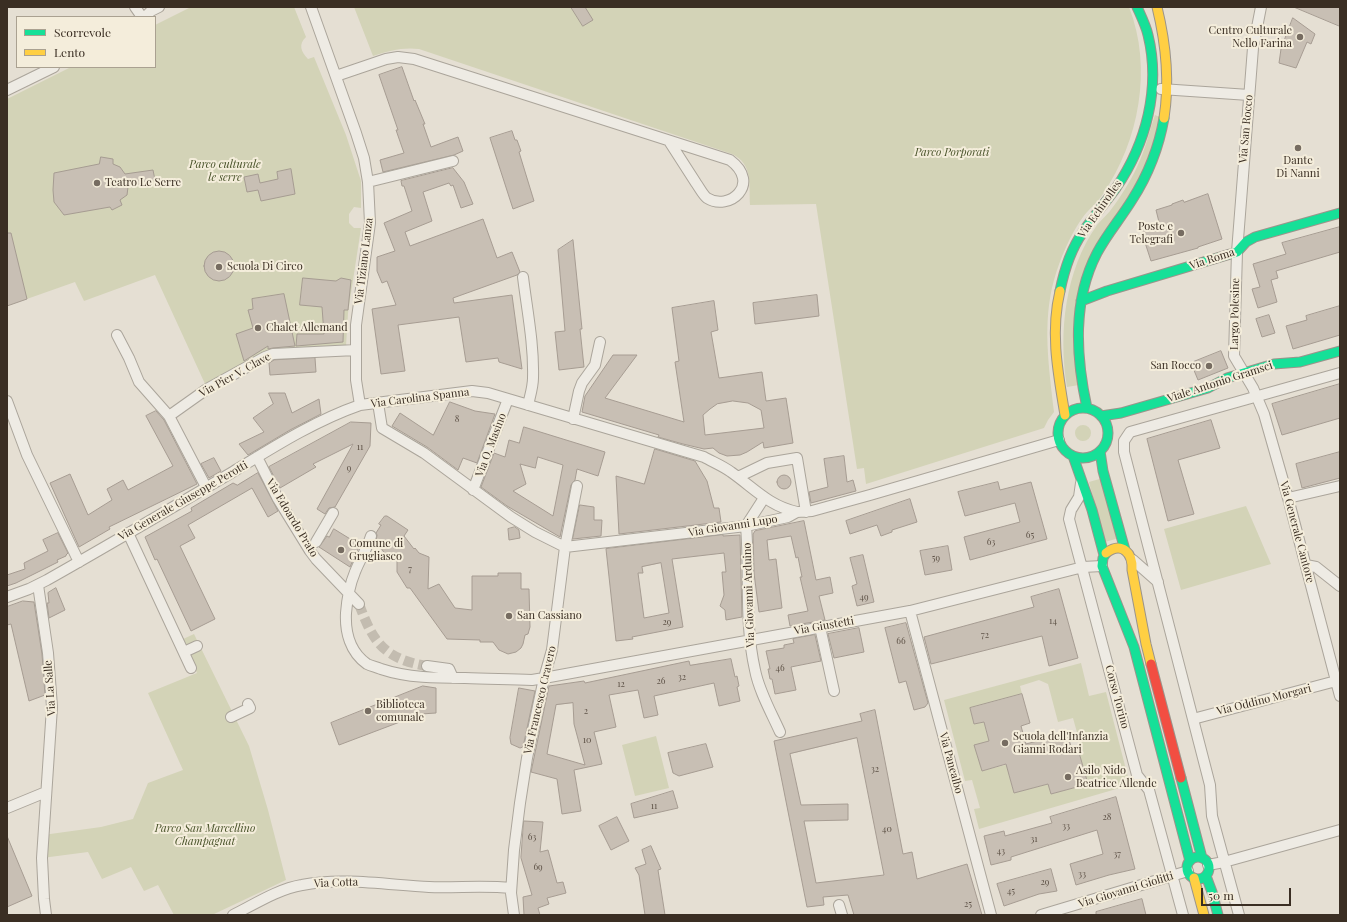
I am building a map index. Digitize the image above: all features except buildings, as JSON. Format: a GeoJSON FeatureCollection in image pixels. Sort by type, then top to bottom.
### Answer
{"type":"FeatureCollection","features":[{"type":"Feature","properties":{"kind":"street"},"geometry":{"type":"LineString","coordinates":[[135,7],[142,16]]}},
{"type":"Feature","properties":{"kind":"street"},"geometry":{"type":"LineString","coordinates":[[144,16],[159,7]]}},
{"type":"Feature","properties":{"kind":"street","name":"Via Tiziano Lanza"},"geometry":{"type":"LineString","coordinates":[[311,7],[364,158],[368,182],[370,223],[356,324],[356,380],[360,405]]}},
{"type":"Feature","properties":{"kind":"street","name":"Via Echirolles"},"geometry":{"type":"LineString","coordinates":[[1065,415],[1057,367],[1055,326],[1060,290],[1074,248],[1088,223],[1118,186],[1129,167],[1140,145],[1150,112],[1152,63],[1148,35],[1137,7]]}},
{"type":"Feature","properties":{"kind":"street","name":"Via Echirolles"},"geometry":{"type":"LineString","coordinates":[[1087,408],[1080,376],[1078,341],[1081,301],[1087,275],[1101,244],[1133,198],[1144,179],[1154,158],[1161,135],[1167,89],[1166,44],[1162,22],[1157,7]]}},
{"type":"Feature","properties":{"kind":"street","name":"Via San Rocco"},"geometry":{"type":"LineString","coordinates":[[1236,252],[1253,48],[1261,7]]}},
{"type":"Feature","properties":{"kind":"street"},"geometry":{"type":"LineString","coordinates":[[336,76],[398,57],[414,59],[730,160],[737,165],[742,174],[743,187],[740,193],[734,198],[726,201],[717,201],[706,197],[669,141]]}},
{"type":"Feature","properties":{"kind":"street"},"geometry":{"type":"LineString","coordinates":[[7,90],[52,68]]}},
{"type":"Feature","properties":{"kind":"street"},"geometry":{"type":"LineString","coordinates":[[1152,88],[1249,95]]}},
{"type":"Feature","properties":{"kind":"street"},"geometry":{"type":"LineString","coordinates":[[368,182],[453,161]]}},
{"type":"Feature","properties":{"kind":"street","name":"Via Roma"},"geometry":{"type":"LineString","coordinates":[[1081,301],[1107,290],[1236,252],[1246,242],[1256,237],[1340,213]]}},
{"type":"Feature","properties":{"kind":"street","name":"Largo Polesine"},"geometry":{"type":"LineString","coordinates":[[1236,252],[1234,356],[1244,373]]}},
{"type":"Feature","properties":{"kind":"street"},"geometry":{"type":"LineString","coordinates":[[523,276],[533,361],[533,379],[528,405]]}},
{"type":"Feature","properties":{"kind":"street"},"geometry":{"type":"LineString","coordinates":[[117,334],[139,382],[168,416],[206,487]]}},
{"type":"Feature","properties":{"kind":"street"},"geometry":{"type":"LineString","coordinates":[[573,418],[579,391],[594,365],[600,342]]}},
{"type":"Feature","properties":{"kind":"street","name":"Via Pier V. Clave"},"geometry":{"type":"LineString","coordinates":[[168,416],[207,389],[247,366],[273,354],[356,350]]}},
{"type":"Feature","properties":{"kind":"street","name":"Viale Antonio Gramsci"},"geometry":{"type":"LineString","coordinates":[[1101,416],[1121,413],[1208,388],[1227,378],[1274,364],[1300,362],[1340,351]]}},
{"type":"Feature","properties":{"kind":"street","name":"Via Generale Cantore"},"geometry":{"type":"LineString","coordinates":[[1244,373],[1262,408],[1288,498],[1340,696]]}},
{"type":"Feature","properties":{"kind":"street","name":"Viale Antonio Gramsci"},"geometry":{"type":"LineString","coordinates":[[1158,582],[1124,452],[1124,442],[1130,432],[1340,373]]}},
{"type":"Feature","properties":{"kind":"street","name":"Via Carolina Spanna"},"geometry":{"type":"LineString","coordinates":[[360,405],[472,391],[488,393],[704,457],[722,466],[764,498],[784,509],[802,512]]}},
{"type":"Feature","properties":{"kind":"street","name":"Via O. Masino"},"geometry":{"type":"LineString","coordinates":[[473,490],[508,400]]}},
{"type":"Feature","properties":{"kind":"street"},"geometry":{"type":"LineString","coordinates":[[7,401],[27,455],[79,562]]}},
{"type":"Feature","properties":{"kind":"street"},"geometry":{"type":"LineString","coordinates":[[378,403],[382,428],[424,453],[511,517],[535,532],[565,547]]}},
{"type":"Feature","properties":{"kind":"street","name":"Via Generale Giuseppe Perotti"},"geometry":{"type":"LineString","coordinates":[[7,597],[38,585],[323,420],[360,405]]}},
{"type":"Feature","properties":{"kind":"street"},"geometry":{"type":"LineString","coordinates":[[1073,456],[1087,457],[1100,451],[1104,445],[1108,430],[1105,422],[1097,412],[1087,408],[1079,408],[1065,415],[1059,427],[1059,440],[1064,449],[1073,456],[1082,477],[1104,555]]}},
{"type":"Feature","properties":{"kind":"street","name":"Via Giovanni Lupo"},"geometry":{"type":"LineString","coordinates":[[565,547],[746,526],[788,517],[802,512],[870,495],[1059,440]]}},
{"type":"Feature","properties":{"kind":"street"},"geometry":{"type":"LineString","coordinates":[[1100,451],[1103,471],[1125,550],[1128,552],[1132,565],[1146,644],[1196,834],[1208,872],[1206,876],[1218,915]]}},
{"type":"Feature","properties":{"kind":"street","name":"Via Edoardo Prato"},"geometry":{"type":"LineString","coordinates":[[257,457],[296,529],[316,560],[349,592],[359,604]]}},
{"type":"Feature","properties":{"kind":"street"},"geometry":{"type":"LineString","coordinates":[[738,477],[767,464],[797,458],[802,512]]}},
{"type":"Feature","properties":{"kind":"street","name":"Corso Torino"},"geometry":{"type":"LineString","coordinates":[[1082,477],[1079,497],[1071,510],[1069,519],[1083,567],[1137,775],[1150,790],[1183,915]]}},
{"type":"Feature","properties":{"kind":"street","name":"Via Francesco Cravero"},"geometry":{"type":"LineString","coordinates":[[514,915],[511,888],[520,803],[527,758],[544,678],[552,650],[565,547],[577,486]]}},
{"type":"Feature","properties":{"kind":"street"},"geometry":{"type":"LineString","coordinates":[[1288,498],[1340,486]]}},
{"type":"Feature","properties":{"kind":"street"},"geometry":{"type":"LineString","coordinates":[[746,526],[764,498]]}},
{"type":"Feature","properties":{"kind":"street"},"geometry":{"type":"LineString","coordinates":[[316,542],[333,513]]}},
{"type":"Feature","properties":{"kind":"street","name":"Via Giovanni Arduino"},"geometry":{"type":"LineString","coordinates":[[746,526],[749,640],[755,671],[764,698],[780,732]]}},
{"type":"Feature","properties":{"kind":"street"},"geometry":{"type":"LineString","coordinates":[[128,533],[191,668]]}},
{"type":"Feature","properties":{"kind":"street"},"geometry":{"type":"LineString","coordinates":[[349,592],[355,572],[367,548],[371,536]]}},
{"type":"Feature","properties":{"kind":"street"},"geometry":{"type":"LineString","coordinates":[[1125,550],[1121,548],[1111,549],[1104,555],[1102,558],[1103,570],[1134,647],[1190,861]]}},
{"type":"Feature","properties":{"kind":"street"},"geometry":{"type":"LineString","coordinates":[[1132,565],[1158,582],[1210,785],[1212,816],[1239,915]]}},
{"type":"Feature","properties":{"kind":"street"},"geometry":{"type":"LineString","coordinates":[[1103,570],[1109,577],[1122,578],[1132,565]]}},
{"type":"Feature","properties":{"kind":"street"},"geometry":{"type":"LineString","coordinates":[[1306,565],[1316,567],[1340,586]]}},
{"type":"Feature","properties":{"kind":"street","name":"Via Giustetti"},"geometry":{"type":"LineString","coordinates":[[349,592],[346,612],[346,630],[350,644],[359,657],[368,664],[390,672],[405,674],[453,678],[532,680],[910,611],[1083,567],[1103,570]]}},
{"type":"Feature","properties":{"kind":"street","name":"Via La Salle"},"geometry":{"type":"LineString","coordinates":[[38,585],[48,653],[52,707],[52,731],[42,858],[46,915]]}},
{"type":"Feature","properties":{"kind":"street","name":"Via Panealbo"},"geometry":{"type":"LineString","coordinates":[[910,611],[991,915]]}},
{"type":"Feature","properties":{"kind":"street"},"geometry":{"type":"LineString","coordinates":[[820,627],[834,691]]}},
{"type":"Feature","properties":{"kind":"street"},"geometry":{"type":"LineString","coordinates":[[184,652],[197,646]]}},
{"type":"Feature","properties":{"kind":"street"},"geometry":{"type":"LineString","coordinates":[[427,666],[449,669],[453,678]]}},
{"type":"Feature","properties":{"kind":"street","name":"Via Oddino Morgari"},"geometry":{"type":"LineString","coordinates":[[1193,719],[1336,681]]}},
{"type":"Feature","properties":{"kind":"street"},"geometry":{"type":"LineString","coordinates":[[231,717],[250,708],[248,704]]}},
{"type":"Feature","properties":{"kind":"street"},"geometry":{"type":"LineString","coordinates":[[7,808],[46,792]]}},
{"type":"Feature","properties":{"kind":"street"},"geometry":{"type":"LineString","coordinates":[[1204,915],[1191,875],[1187,868],[1190,861],[1195,858],[1205,861],[1224,862],[1340,830]]}},
{"type":"Feature","properties":{"kind":"street"},"geometry":{"type":"LineString","coordinates":[[1191,875],[1200,878],[1206,876]]}},
{"type":"Feature","properties":{"kind":"street","name":"Via Giovanni Giolitti"},"geometry":{"type":"LineString","coordinates":[[1041,915],[1172,876],[1191,875]]}},
{"type":"Feature","properties":{"kind":"street","name":"Via Cotta"},"geometry":{"type":"LineString","coordinates":[[233,915],[282,891],[302,885],[351,882],[446,887],[485,886],[511,888]]}},
{"type":"Feature","properties":{"kind":"green space","name":"Parco culturale le serre"},"geometry":{"type":"Polygon","coordinates":[[[191,7],[294,7],[306,37],[301,45],[302,51],[308,59],[314,57],[346,135],[361,181],[361,208],[354,207],[349,214],[349,223],[354,228],[361,228],[348,313],[346,346],[265,352],[206,386],[155,275],[84,301],[75,282],[7,306],[7,99],[69,68],[156,68],[156,24],[191,7]]]}},
{"type":"Feature","properties":{"kind":"green space","name":"Parco Porporati"},"geometry":{"type":"Polygon","coordinates":[[[354,7],[1129,7],[1136,30],[1140,54],[1141,79],[1138,104],[1126,151],[1103,194],[1083,217],[1074,231],[1062,256],[1054,280],[1050,296],[1047,329],[1054,412],[1044,428],[866,484],[864,468],[857,469],[816,204],[750,205],[747,169],[739,158],[732,154],[419,49],[401,49],[373,56],[354,7]]]}},
{"type":"Feature","properties":{"kind":"green space"},"geometry":{"type":"Polygon","coordinates":[[[1155,115],[1162,118],[1151,159],[1090,259],[1079,385],[1067,387],[1063,345],[1064,324],[1071,282],[1086,243],[1097,225],[1114,206],[1125,190],[1137,167],[1155,115]]]}},
{"type":"Feature","properties":{"kind":"green space"},"geometry":{"type":"Polygon","coordinates":[[[1080,425],[1086,425],[1091,430],[1089,439],[1086,441],[1080,441],[1075,436],[1075,430],[1080,425]]]}},
{"type":"Feature","properties":{"kind":"green space"},"geometry":{"type":"Polygon","coordinates":[[[1103,478],[1119,538],[1105,542],[1089,482],[1103,478]]]}},
{"type":"Feature","properties":{"kind":"green space"},"geometry":{"type":"Polygon","coordinates":[[[1246,506],[1271,564],[1181,590],[1164,529],[1246,506]]]}},
{"type":"Feature","properties":{"kind":"green space","name":"Parco San Marcellino Champagnat"},"geometry":{"type":"Polygon","coordinates":[[[194,634],[249,746],[268,810],[286,880],[212,915],[174,915],[158,885],[144,891],[131,867],[102,879],[88,852],[42,858],[43,835],[101,827],[133,819],[148,783],[183,770],[148,693],[197,673],[181,640],[194,634]]]}},
{"type":"Feature","properties":{"kind":"green space"},"geometry":{"type":"Polygon","coordinates":[[[1081,663],[1089,696],[1106,692],[1130,785],[979,829],[974,809],[980,808],[972,780],[965,781],[944,700],[1081,663]],[[1039,680],[1020,686],[1022,694],[970,708],[974,724],[984,722],[989,741],[975,746],[982,771],[1009,764],[1009,775],[1014,793],[1048,784],[1051,794],[1088,784],[1078,749],[1081,747],[1073,718],[1058,722],[1048,684],[1039,680]]]}},
{"type":"Feature","properties":{"kind":"green space"},"geometry":{"type":"Polygon","coordinates":[[[656,736],[669,788],[635,796],[622,745],[656,736]]]}},
{"type":"Feature","properties":{"kind":"tunnel"},"geometry":{"type":"LineString","coordinates":[[359,604],[369,629],[382,647],[400,659],[427,666]]}},
{"type":"Feature","properties":{"kind":"traffic: fast"},"geometry":{"type":"LineString","coordinates":[[1060,291],[1066,268],[1075,246],[1087,226],[1127,171],[1143,134],[1148,115],[1153,75],[1152,55],[1147,32],[1137,7]]}},
{"type":"Feature","properties":{"kind":"traffic: fast"},"geometry":{"type":"LineString","coordinates":[[1087,408],[1080,369],[1078,329],[1083,290],[1097,253],[1132,200],[1148,171],[1156,150],[1164,118]]}},
{"type":"Feature","properties":{"kind":"traffic: fast"},"geometry":{"type":"LineString","coordinates":[[1081,301],[1107,291],[1237,252],[1246,242],[1255,237],[1340,213]]}},
{"type":"Feature","properties":{"kind":"traffic: fast"},"geometry":{"type":"LineString","coordinates":[[1101,416],[1121,413],[1208,388],[1227,378],[1274,364],[1300,362],[1340,351]]}},
{"type":"Feature","properties":{"kind":"traffic: fast"},"geometry":{"type":"LineString","coordinates":[[1083,408],[1092,410],[1103,419],[1108,433],[1106,442],[1097,453],[1083,458],[1074,456],[1063,447],[1058,433],[1060,424],[1069,413],[1083,408]]}},
{"type":"Feature","properties":{"kind":"traffic: fast"},"geometry":{"type":"LineString","coordinates":[[1100,451],[1103,471],[1125,550]]}},
{"type":"Feature","properties":{"kind":"traffic: fast"},"geometry":{"type":"LineString","coordinates":[[1073,456],[1092,510],[1104,555]]}},
{"type":"Feature","properties":{"kind":"traffic: fast"},"geometry":{"type":"LineString","coordinates":[[1106,553],[1103,558],[1102,566],[1134,647],[1190,861]]}},
{"type":"Feature","properties":{"kind":"traffic: fast"},"geometry":{"type":"LineString","coordinates":[[1181,778],[1202,858]]}},
{"type":"Feature","properties":{"kind":"traffic: fast"},"geometry":{"type":"LineString","coordinates":[[1198,857],[1206,860],[1209,868],[1206,876],[1198,879],[1190,876],[1187,868],[1190,860],[1198,857]]}},
{"type":"Feature","properties":{"kind":"traffic: fast"},"geometry":{"type":"LineString","coordinates":[[1206,876],[1218,915]]}},
{"type":"Feature","properties":{"kind":"traffic: slow"},"geometry":{"type":"LineString","coordinates":[[1157,7],[1165,48],[1167,76],[1164,118]]}},
{"type":"Feature","properties":{"kind":"traffic: slow"},"geometry":{"type":"LineString","coordinates":[[1060,291],[1057,307],[1055,338],[1065,415]]}},
{"type":"Feature","properties":{"kind":"traffic: slow"},"geometry":{"type":"LineString","coordinates":[[1106,553],[1117,548],[1125,551],[1131,558],[1132,570],[1151,664]]}},
{"type":"Feature","properties":{"kind":"traffic: slow"},"geometry":{"type":"LineString","coordinates":[[1194,878],[1204,915]]}},
{"type":"Feature","properties":{"kind":"traffic: jam"},"geometry":{"type":"LineString","coordinates":[[1151,664],[1181,778]]}},
{"type":"Feature","properties":{"kind":"place","name":"Centro Culturale Nello Farina"},"geometry":{"type":"Point","coordinates":[1300,37]}},
{"type":"Feature","properties":{"kind":"place","name":"Dante Di Nanni"},"geometry":{"type":"Point","coordinates":[1298,148]}},
{"type":"Feature","properties":{"kind":"place","name":"Teatro Le Serre"},"geometry":{"type":"Point","coordinates":[97,183]}},
{"type":"Feature","properties":{"kind":"place","name":"Poste e Telegrafi"},"geometry":{"type":"Point","coordinates":[1181,233]}},
{"type":"Feature","properties":{"kind":"place","name":"Scuola Di Circo"},"geometry":{"type":"Point","coordinates":[219,267]}},
{"type":"Feature","properties":{"kind":"place","name":"Chalet Allemand"},"geometry":{"type":"Point","coordinates":[258,328]}},
{"type":"Feature","properties":{"kind":"place","name":"San Rocco"},"geometry":{"type":"Point","coordinates":[1209,366]}},
{"type":"Feature","properties":{"kind":"place","name":"Comune di Grugliasco"},"geometry":{"type":"Point","coordinates":[341,550]}},
{"type":"Feature","properties":{"kind":"place","name":"San Cassiano"},"geometry":{"type":"Point","coordinates":[509,616]}},
{"type":"Feature","properties":{"kind":"place","name":"Biblioteca comunale"},"geometry":{"type":"Point","coordinates":[368,711]}},
{"type":"Feature","properties":{"kind":"place","name":"Scuola dell'Infanzia Gianni Rodari"},"geometry":{"type":"Point","coordinates":[1005,743]}},
{"type":"Feature","properties":{"kind":"place","name":"Asilo Nido Beatrice Allende"},"geometry":{"type":"Point","coordinates":[1068,777]}}]}
